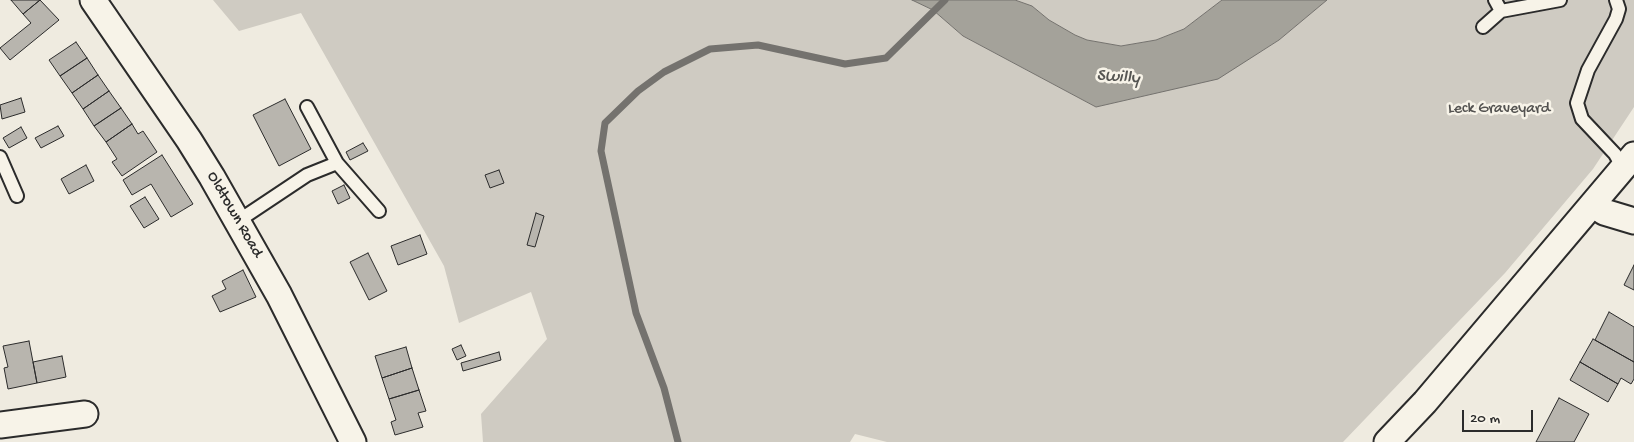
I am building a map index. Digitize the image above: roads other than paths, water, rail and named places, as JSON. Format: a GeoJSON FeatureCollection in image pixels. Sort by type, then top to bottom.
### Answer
{"type":"FeatureCollection","features":[{"type":"Feature","properties":{"kind":"street","name":"Oldtown Road"},"geometry":{"type":"LineString","coordinates":[[93,0],[190,140],[238,221],[283,303],[353,442]]}},
{"type":"Feature","properties":{"kind":"street"},"geometry":{"type":"LineString","coordinates":[[1387,442],[1437,388],[1629,162]]}},
{"type":"Feature","properties":{"kind":"street"},"geometry":{"type":"LineString","coordinates":[[1592,204],[1604,212],[1634,221]]}},
{"type":"Feature","properties":{"kind":"street"},"geometry":{"type":"LineString","coordinates":[[0,425],[85,414]]}},
{"type":"Feature","properties":{"kind":"lane"},"geometry":{"type":"LineString","coordinates":[[1483,27],[1498,5],[1560,0]]}},
{"type":"Feature","properties":{"kind":"lane"},"geometry":{"type":"LineString","coordinates":[[1616,0],[1619,9],[1616,19],[1588,70],[1577,103],[1582,119],[1615,154],[1629,162]]}},
{"type":"Feature","properties":{"kind":"lane"},"geometry":{"type":"LineString","coordinates":[[307,107],[337,163],[378,211]]}},
{"type":"Feature","properties":{"kind":"lane"},"geometry":{"type":"LineString","coordinates":[[0,157],[16,196]]}},
{"type":"Feature","properties":{"kind":"lane"},"geometry":{"type":"LineString","coordinates":[[238,221],[307,176],[337,163]]}},
{"type":"Feature","properties":{"kind":"water","name":"Swilly"},"geometry":{"type":"Polygon","coordinates":[[[912,0],[1015,0],[1032,6],[1049,20],[1075,35],[1087,40],[1121,46],[1156,40],[1184,29],[1222,0],[1327,0],[1279,40],[1218,79],[1096,107],[963,36],[933,10],[912,0]]]}},
{"type":"Feature","properties":{"kind":"waterway"},"geometry":{"type":"LineString","coordinates":[[678,442],[664,388],[636,313],[601,151],[605,123],[638,91],[664,72],[710,49],[758,45],[845,64],[886,58],[945,0]]}},
{"type":"Feature","properties":{"kind":"park label","name":"Leck Graveyard"},"geometry":{"type":"Point","coordinates":[1499,110]}}]}
